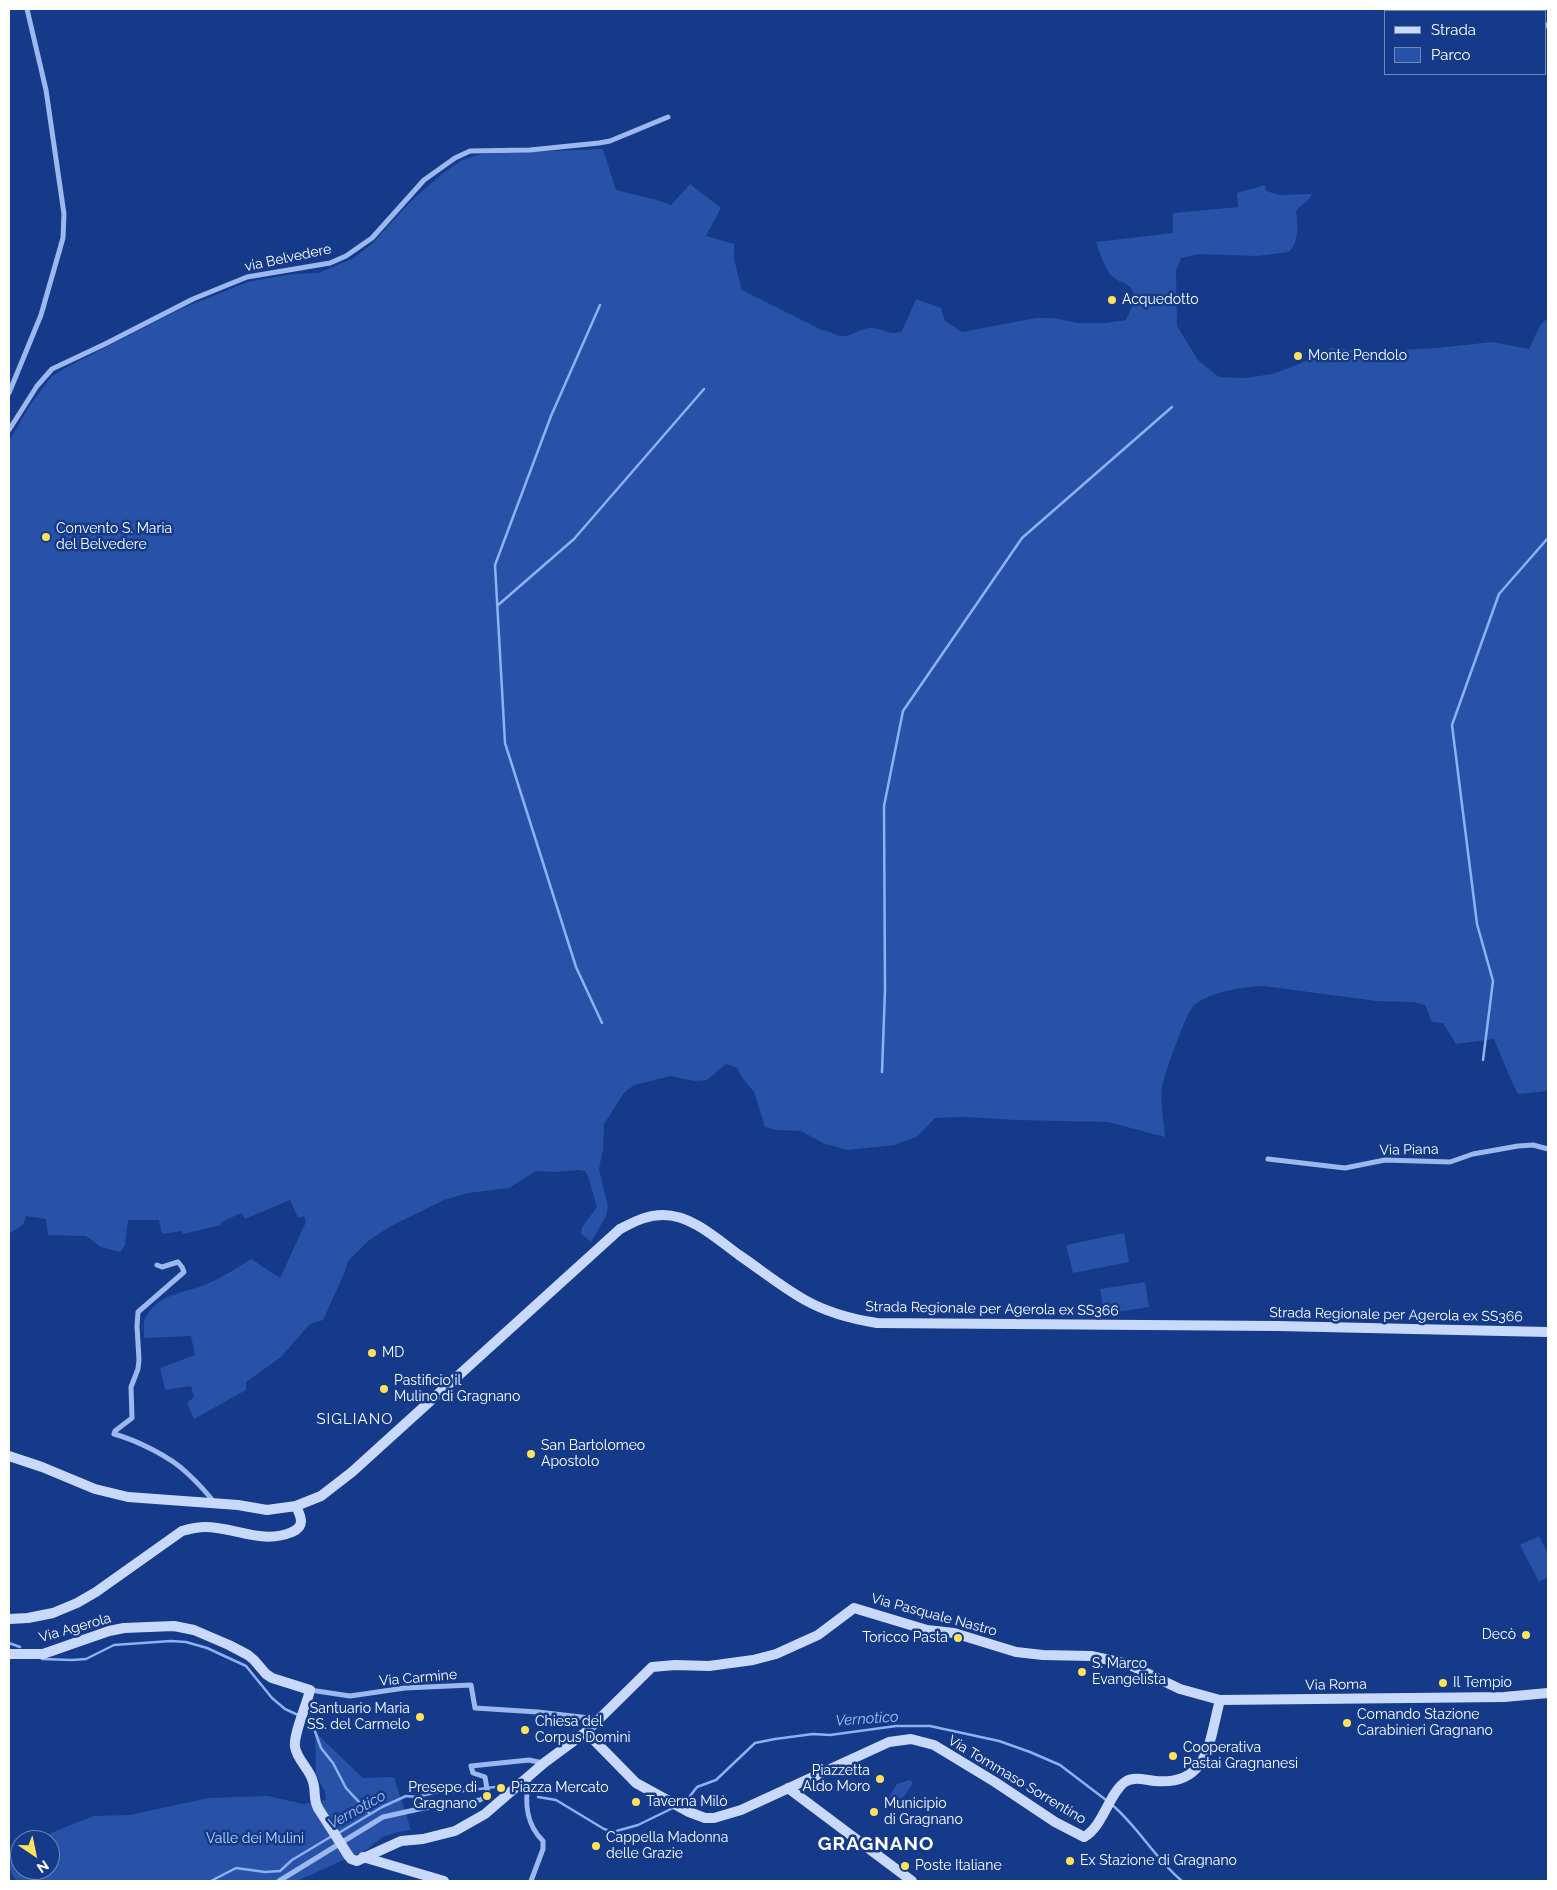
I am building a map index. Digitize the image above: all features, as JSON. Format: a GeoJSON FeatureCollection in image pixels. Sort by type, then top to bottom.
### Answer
{"type":"FeatureCollection","features":[{"type":"Feature","properties":{"kind":"street"},"geometry":{"type":"LineString","coordinates":[[9,393],[41,314],[63,238],[64,214],[46,90],[26,9]]}},
{"type":"Feature","properties":{"kind":"street","name":"via Belvedere"},"geometry":{"type":"LineString","coordinates":[[9,430],[37,386],[52,369],[194,299],[247,277],[330,263],[346,256],[372,238],[424,180],[455,158],[470,151],[530,150],[610,141],[668,116]]}},
{"type":"Feature","properties":{"kind":"street","name":"Via Piana"},"geometry":{"type":"LineString","coordinates":[[1268,1158],[1345,1168],[1385,1160],[1450,1162],[1472,1154],[1518,1146],[1533,1145],[1548,1149]]}},
{"type":"Feature","properties":{"kind":"street","name":"Strada Regionale per Agerola ex SS366"},"geometry":{"type":"LineString","coordinates":[[9,1456],[42,1467],[95,1489],[128,1497],[238,1505],[268,1510],[296,1506],[321,1496],[352,1472],[620,1229],[642,1217],[664,1215],[680,1218],[701,1227],[779,1283],[831,1313],[877,1323],[1278,1326],[1548,1332]]}},
{"type":"Feature","properties":{"kind":"street"},"geometry":{"type":"LineString","coordinates":[[157,1266],[162,1267],[178,1262],[184,1272],[138,1312],[138,1369],[131,1386],[132,1418],[114,1431],[114,1434],[127,1437],[177,1465],[188,1473],[216,1503]]}},
{"type":"Feature","properties":{"kind":"street","name":"Via Agerola"},"geometry":{"type":"LineString","coordinates":[[9,1620],[53,1613],[77,1604],[182,1531],[206,1527],[272,1537],[296,1531],[300,1526],[301,1518],[296,1506]]}},
{"type":"Feature","properties":{"kind":"street","name":"Via Pasquale Nastro"},"geometry":{"type":"LineString","coordinates":[[600,1719],[652,1667],[675,1665],[709,1666],[753,1660],[776,1654],[818,1635],[854,1608],[928,1630],[954,1633],[1016,1652],[1043,1655],[1091,1656],[1131,1665]]}},
{"type":"Feature","properties":{"kind":"street","name":"Via Agerola"},"geometry":{"type":"LineString","coordinates":[[9,1654],[43,1654],[109,1631],[124,1628],[174,1626],[194,1630],[229,1645],[254,1660],[272,1678],[310,1690]]}},
{"type":"Feature","properties":{"kind":"street","name":"Via Roma"},"geometry":{"type":"LineString","coordinates":[[1131,1665],[1180,1688],[1220,1700],[1504,1696],[1548,1693]]}},
{"type":"Feature","properties":{"kind":"street","name":"Via Carmine"},"geometry":{"type":"LineString","coordinates":[[310,1690],[350,1696],[405,1688],[471,1685],[475,1708],[538,1712],[600,1719]]}},
{"type":"Feature","properties":{"kind":"street"},"geometry":{"type":"LineString","coordinates":[[310,1690],[295,1737],[295,1747],[313,1779],[315,1790],[314,1802],[348,1855],[357,1861],[402,1841],[424,1839],[455,1831],[485,1814],[529,1778],[544,1763],[586,1732],[600,1719]]}},
{"type":"Feature","properties":{"kind":"street","name":"Via Tommaso Sorrentino"},"geometry":{"type":"LineString","coordinates":[[586,1732],[636,1783],[668,1802],[705,1818],[714,1818],[741,1810],[889,1742],[911,1739],[934,1745],[995,1782],[1058,1824],[1084,1837],[1089,1834],[1124,1783],[1132,1778],[1165,1782],[1175,1781],[1196,1771],[1204,1760],[1220,1700]]}},
{"type":"Feature","properties":{"kind":"street"},"geometry":{"type":"LineString","coordinates":[[279,1881],[383,1817],[419,1808],[480,1800],[488,1795],[485,1777],[473,1773],[471,1766],[529,1760],[544,1763]]}},
{"type":"Feature","properties":{"kind":"street"},"geometry":{"type":"LineString","coordinates":[[529,1778],[526,1800],[529,1818],[535,1833],[543,1841],[543,1849],[531,1881]]}},
{"type":"Feature","properties":{"kind":"street"},"geometry":{"type":"LineString","coordinates":[[788,1788],[912,1881]]}},
{"type":"Feature","properties":{"kind":"street"},"geometry":{"type":"LineString","coordinates":[[394,1845],[391,1854],[392,1861],[398,1866]]}},
{"type":"Feature","properties":{"kind":"street"},"geometry":{"type":"LineString","coordinates":[[363,1857],[444,1881]]}},
{"type":"Feature","properties":{"kind":"green space"},"geometry":{"type":"Polygon","coordinates":[[[603,149],[616,190],[671,205],[690,184],[721,208],[706,236],[734,244],[734,259],[742,290],[822,330],[836,335],[848,335],[868,328],[898,333],[902,331],[916,299],[941,308],[945,321],[962,332],[1036,318],[1053,318],[1077,323],[1106,323],[1126,320],[1134,301],[1133,292],[1131,288],[1116,280],[1110,274],[1096,242],[1173,233],[1173,213],[1238,207],[1237,193],[1265,185],[1266,191],[1279,195],[1312,194],[1296,211],[1296,238],[1289,252],[1257,256],[1199,254],[1181,258],[1176,270],[1177,326],[1198,360],[1219,377],[1246,378],[1272,374],[1297,365],[1331,348],[1369,352],[1437,348],[1492,342],[1529,349],[1540,325],[1548,318],[1548,1091],[1518,1094],[1494,1039],[1456,1044],[1443,1023],[1432,1022],[1425,1005],[1413,1002],[1376,1001],[1264,986],[1246,987],[1218,993],[1194,1005],[1176,1044],[1162,1087],[1165,1137],[1108,1122],[966,1117],[935,1118],[918,1136],[895,1145],[847,1150],[823,1143],[801,1131],[777,1130],[765,1127],[754,1092],[737,1068],[726,1064],[707,1080],[695,1081],[670,1076],[634,1085],[624,1093],[604,1124],[603,1149],[599,1169],[608,1207],[606,1216],[591,1242],[581,1234],[582,1227],[597,1207],[585,1171],[536,1171],[509,1188],[468,1193],[444,1200],[389,1227],[368,1241],[348,1261],[323,1320],[310,1324],[281,1357],[246,1382],[246,1390],[194,1419],[187,1403],[194,1397],[191,1386],[165,1390],[160,1368],[195,1355],[191,1336],[144,1338],[145,1319],[156,1304],[164,1299],[213,1281],[251,1259],[280,1278],[306,1222],[304,1216],[298,1218],[290,1200],[245,1219],[241,1213],[222,1222],[221,1225],[183,1234],[182,1231],[162,1234],[159,1220],[128,1220],[125,1245],[120,1252],[101,1247],[86,1236],[48,1235],[46,1219],[26,1216],[23,1225],[9,1234],[9,441],[30,405],[51,377],[67,367],[185,307],[248,282],[293,274],[319,273],[354,258],[373,243],[411,201],[443,173],[462,160],[482,154],[603,149]]]}},
{"type":"Feature","properties":{"kind":"green space"},"geometry":{"type":"Polygon","coordinates":[[[1124,1233],[1129,1262],[1073,1273],[1066,1245],[1124,1233]]]}},
{"type":"Feature","properties":{"kind":"green space"},"geometry":{"type":"Polygon","coordinates":[[[1145,1282],[1149,1307],[1104,1314],[1100,1289],[1145,1282]]]}},
{"type":"Feature","properties":{"kind":"green space"},"geometry":{"type":"Polygon","coordinates":[[[1539,1536],[1548,1554],[1548,1577],[1539,1582],[1520,1545],[1539,1536]]]}},
{"type":"Feature","properties":{"kind":"green space","name":"Valle dei Mulini"},"geometry":{"type":"Polygon","coordinates":[[[315,1732],[363,1778],[394,1777],[411,1830],[383,1837],[366,1850],[297,1881],[15,1880],[60,1880],[59,1830],[93,1816],[129,1815],[209,1798],[268,1796],[303,1804],[326,1800],[325,1792],[316,1775],[315,1732]]]}},
{"type":"Feature","properties":{"kind":"green space"},"geometry":{"type":"Polygon","coordinates":[[[910,1780],[913,1783],[899,1804],[889,1797],[897,1784],[910,1780]]]}},
{"type":"Feature","properties":{"kind":"green space","name":"Valle dei Mulini"},"geometry":{"type":"Polygon","coordinates":[[[10,1850],[10,1870],[9,1868],[10,1850]]]}},
{"type":"Feature","properties":{"kind":"waterway"},"geometry":{"type":"LineString","coordinates":[[600,305],[551,416],[495,565],[505,743],[576,967],[602,1023]]}},
{"type":"Feature","properties":{"kind":"waterway"},"geometry":{"type":"LineString","coordinates":[[497,606],[574,539],[704,389]]}},
{"type":"Feature","properties":{"kind":"waterway"},"geometry":{"type":"LineString","coordinates":[[882,1072],[885,990],[884,806],[903,711],[1022,538],[1172,407]]}},
{"type":"Feature","properties":{"kind":"waterway"},"geometry":{"type":"LineString","coordinates":[[1483,1060],[1493,981],[1477,924],[1452,725],[1499,594],[1548,538]]}},
{"type":"Feature","properties":{"kind":"waterway"},"geometry":{"type":"LineString","coordinates":[[42,1659],[86,1659],[114,1645],[171,1641],[186,1642],[207,1648],[246,1666],[272,1698],[285,1709],[298,1715]]}},
{"type":"Feature","properties":{"kind":"waterway"},"geometry":{"type":"LineString","coordinates":[[9,1643],[20,1647]]}},
{"type":"Feature","properties":{"kind":"waterway"},"geometry":{"type":"LineString","coordinates":[[303,1718],[312,1723],[321,1748],[333,1763],[346,1788],[370,1814]]}},
{"type":"Feature","properties":{"kind":"waterway","name":"Vernotico"},"geometry":{"type":"LineString","coordinates":[[679,1804],[687,1800],[697,1787],[716,1780],[755,1743],[813,1734],[830,1735],[896,1726],[930,1726],[999,1741],[1060,1765],[1106,1800]]}},
{"type":"Feature","properties":{"kind":"waterway","name":"Vernotico"},"geometry":{"type":"LineString","coordinates":[[337,1834],[382,1807],[406,1796],[417,1797],[438,1792],[456,1792],[495,1787]]}},
{"type":"Feature","properties":{"kind":"waterway","name":"Vernotico"},"geometry":{"type":"LineString","coordinates":[[538,1797],[556,1800],[604,1829],[613,1832],[638,1825],[675,1807]]}},
{"type":"Feature","properties":{"kind":"waterway","name":"Vernotico"},"geometry":{"type":"LineString","coordinates":[[1111,1804],[1130,1822],[1163,1863],[1182,1881]]}},
{"type":"Feature","properties":{"kind":"waterway","name":"Vernotico"},"geometry":{"type":"LineString","coordinates":[[211,1881],[236,1868],[265,1872],[280,1871],[292,1860],[332,1836]]}},
{"type":"Feature","properties":{"kind":"place","name":"Acquedotto"},"geometry":{"type":"Point","coordinates":[1112,300]}},
{"type":"Feature","properties":{"kind":"place","name":"Monte Pendolo"},"geometry":{"type":"Point","coordinates":[1298,356]}},
{"type":"Feature","properties":{"kind":"place","name":"Convento S. Maria del Belvedere"},"geometry":{"type":"Point","coordinates":[46,537]}},
{"type":"Feature","properties":{"kind":"place","name":"MD"},"geometry":{"type":"Point","coordinates":[372,1353]}},
{"type":"Feature","properties":{"kind":"place","name":"Pastificio il Mulino di Gragnano"},"geometry":{"type":"Point","coordinates":[384,1389]}},
{"type":"Feature","properties":{"kind":"place","name":"San Bartolomeo Apostolo"},"geometry":{"type":"Point","coordinates":[531,1454]}},
{"type":"Feature","properties":{"kind":"place","name":"Decò"},"geometry":{"type":"Point","coordinates":[1526,1635]}},
{"type":"Feature","properties":{"kind":"place","name":"Toricco Pasta"},"geometry":{"type":"Point","coordinates":[958,1638]}},
{"type":"Feature","properties":{"kind":"place","name":"S. Marco Evangelista"},"geometry":{"type":"Point","coordinates":[1082,1672]}},
{"type":"Feature","properties":{"kind":"place","name":"Il Tempio"},"geometry":{"type":"Point","coordinates":[1443,1683]}},
{"type":"Feature","properties":{"kind":"place","name":"Santuario Maria SS. del Carmelo"},"geometry":{"type":"Point","coordinates":[420,1717]}},
{"type":"Feature","properties":{"kind":"place","name":"Comando Stazione Carabinieri Gragnano"},"geometry":{"type":"Point","coordinates":[1347,1723]}},
{"type":"Feature","properties":{"kind":"place","name":"Chiesa del Corpus Domini"},"geometry":{"type":"Point","coordinates":[525,1730]}},
{"type":"Feature","properties":{"kind":"place","name":"Cooperativa Pastai Gragnanesi"},"geometry":{"type":"Point","coordinates":[1173,1756]}},
{"type":"Feature","properties":{"kind":"place","name":"Piazzetta Aldo Moro"},"geometry":{"type":"Point","coordinates":[880,1779]}},
{"type":"Feature","properties":{"kind":"place","name":"Piazza Mercato"},"geometry":{"type":"Point","coordinates":[501,1788]}},
{"type":"Feature","properties":{"kind":"place","name":"Presepe di Gragnano"},"geometry":{"type":"Point","coordinates":[487,1796]}},
{"type":"Feature","properties":{"kind":"place","name":"Taverna Milò"},"geometry":{"type":"Point","coordinates":[636,1802]}},
{"type":"Feature","properties":{"kind":"place","name":"Municipio di Gragnano"},"geometry":{"type":"Point","coordinates":[874,1812]}},
{"type":"Feature","properties":{"kind":"place","name":"Cappella Madonna delle Grazie"},"geometry":{"type":"Point","coordinates":[596,1846]}},
{"type":"Feature","properties":{"kind":"place","name":"Ex Stazione di Gragnano"},"geometry":{"type":"Point","coordinates":[1070,1861]}},
{"type":"Feature","properties":{"kind":"place","name":"Poste Italiane"},"geometry":{"type":"Point","coordinates":[905,1866]}},
{"type":"Feature","properties":{"kind":"district","name":"SIGLIANO"},"geometry":{"type":"Point","coordinates":[355,1419]}},
{"type":"Feature","properties":{"kind":"district","name":"GRAGNANO"},"geometry":{"type":"Point","coordinates":[876,1844]}}]}
